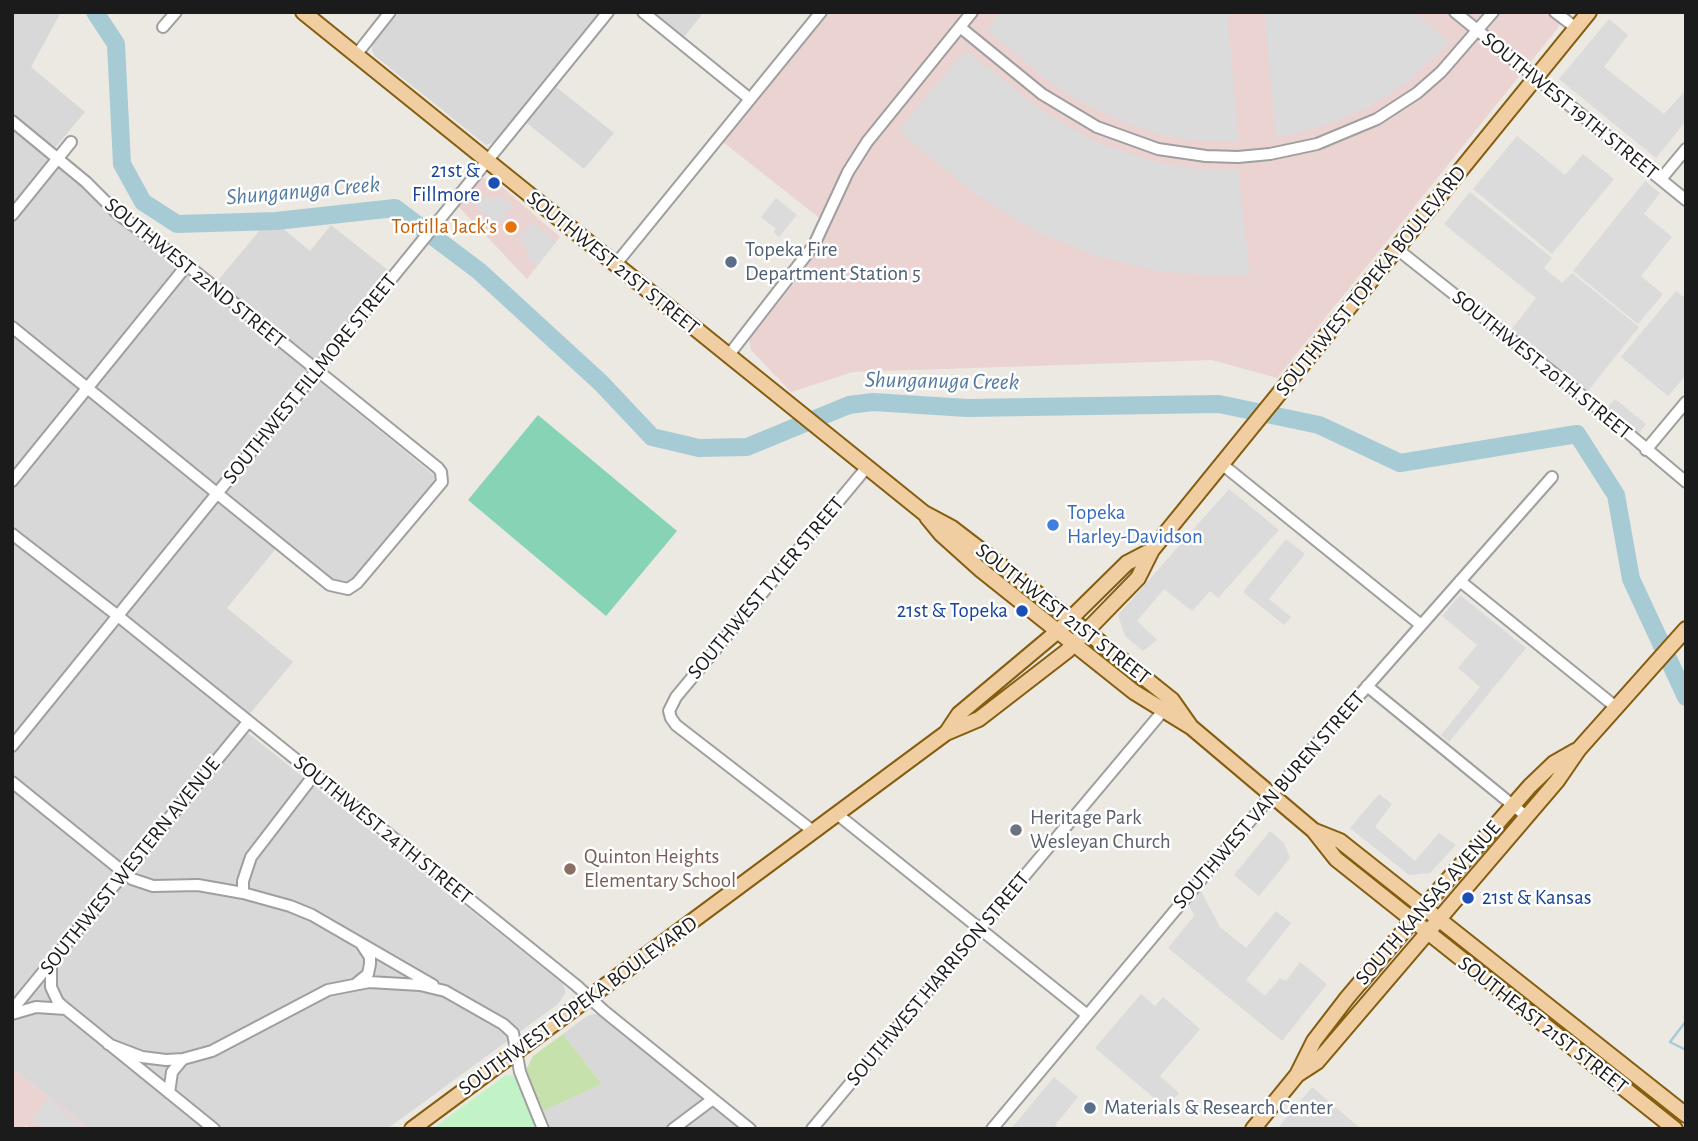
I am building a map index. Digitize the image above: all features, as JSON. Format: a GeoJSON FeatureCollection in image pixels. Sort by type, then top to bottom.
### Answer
{"type":"FeatureCollection","features":[{"type":"Feature","properties":{"kind":"main road","name":"SOUTHWEST 21ST STREET"},"geometry":{"type":"LineString","coordinates":[[303,12],[924,513],[952,528],[1086,631],[1167,706],[1313,830],[1336,859],[1412,921]]}},
{"type":"Feature","properties":{"kind":"main road","name":"SOUTHWEST TOPEKA BOULEVARD"},"geometry":{"type":"LineString","coordinates":[[412,1129],[946,733],[979,719],[1073,644],[1138,578],[1152,550],[1589,12]]}},
{"type":"Feature","properties":{"kind":"main road","name":"SOUTHWEST 21ST STREET"},"geometry":{"type":"LineString","coordinates":[[924,513],[941,534],[1073,644],[1134,692],[1167,706]]}},
{"type":"Feature","properties":{"kind":"main road","name":"SOUTHWEST TOPEKA BOULEVARD"},"geometry":{"type":"LineString","coordinates":[[946,733],[959,714],[1058,631],[1127,563],[1152,550]]}},
{"type":"Feature","properties":{"kind":"main road","name":"SOUTH KANSAS AVENUE"},"geometry":{"type":"LineString","coordinates":[[1297,1075],[1317,1062],[1557,781],[1579,749],[1686,629]]}},
{"type":"Feature","properties":{"kind":"main road","name":"SOUTH KANSAS AVENUE"},"geometry":{"type":"LineString","coordinates":[[1253,1129],[1297,1075],[1314,1041],[1424,907],[1512,806],[1554,763],[1579,749]]}},
{"type":"Feature","properties":{"kind":"main road","name":"SOUTHWEST 21ST STREET"},"geometry":{"type":"LineString","coordinates":[[1313,830],[1339,841],[1424,907]]}},
{"type":"Feature","properties":{"kind":"main road","name":"SOUTHEAST 21ST STREET"},"geometry":{"type":"LineString","coordinates":[[1424,907],[1686,1115]]}},
{"type":"Feature","properties":{"kind":"main road","name":"SOUTHEAST 21ST STREET"},"geometry":{"type":"LineString","coordinates":[[1412,921],[1675,1129]]}},
{"type":"Feature","properties":{"kind":"street"},"geometry":{"type":"LineString","coordinates":[[163,27],[176,12]]}},
{"type":"Feature","properties":{"kind":"street"},"geometry":{"type":"LineString","coordinates":[[356,55],[390,12]]}},
{"type":"Feature","properties":{"kind":"street","name":"SOUTHWEST FILLMORE STREET"},"geometry":{"type":"LineString","coordinates":[[12,746],[608,12]]}},
{"type":"Feature","properties":{"kind":"street"},"geometry":{"type":"LineString","coordinates":[[643,12],[750,99]]}},
{"type":"Feature","properties":{"kind":"street"},"geometry":{"type":"LineString","coordinates":[[615,265],[821,12]]}},
{"type":"Feature","properties":{"kind":"street"},"geometry":{"type":"LineString","coordinates":[[727,356],[814,245],[848,172],[867,142],[972,12]]}},
{"type":"Feature","properties":{"kind":"street","name":"SOUTHWEST 19TH STREET"},"geometry":{"type":"LineString","coordinates":[[1455,12],[1686,200]]}},
{"type":"Feature","properties":{"kind":"street"},"geometry":{"type":"LineString","coordinates":[[960,27],[1042,94],[1090,124],[1158,149],[1222,157],[1286,152],[1362,127],[1417,93],[1453,61],[1493,12]]}},
{"type":"Feature","properties":{"kind":"street"},"geometry":{"type":"LineString","coordinates":[[1555,12],[1576,28]]}},
{"type":"Feature","properties":{"kind":"street","name":"SOUTHWEST 22ND STREET"},"geometry":{"type":"LineString","coordinates":[[12,121],[86,182],[118,214],[187,265],[317,370],[438,468],[443,477],[440,487],[369,569],[351,587],[342,589],[330,586],[218,494]]}},
{"type":"Feature","properties":{"kind":"street"},"geometry":{"type":"LineString","coordinates":[[12,215],[71,142]]}},
{"type":"Feature","properties":{"kind":"street"},"geometry":{"type":"LineString","coordinates":[[1661,179],[1686,149]]}},
{"type":"Feature","properties":{"kind":"street","name":"SOUTHWEST 20TH STREET"},"geometry":{"type":"LineString","coordinates":[[1397,249],[1686,482]]}},
{"type":"Feature","properties":{"kind":"street"},"geometry":{"type":"LineString","coordinates":[[12,481],[187,265]]}},
{"type":"Feature","properties":{"kind":"street"},"geometry":{"type":"LineString","coordinates":[[12,327],[218,494]]}},
{"type":"Feature","properties":{"kind":"street"},"geometry":{"type":"LineString","coordinates":[[1646,450],[1686,402]]}},
{"type":"Feature","properties":{"kind":"street"},"geometry":{"type":"LineString","coordinates":[[1223,465],[1421,625]]}},
{"type":"Feature","properties":{"kind":"street","name":"SOUTHWEST TYLER STREET"},"geometry":{"type":"LineString","coordinates":[[813,831],[676,725],[670,711],[676,697],[867,467]]}},
{"type":"Feature","properties":{"kind":"street","name":"SOUTHWEST VAN BUREN STREET"},"geometry":{"type":"LineString","coordinates":[[992,1129],[1272,795],[1552,477]]}},
{"type":"Feature","properties":{"kind":"street","name":"SOUTHWEST 24TH STREET"},"geometry":{"type":"LineString","coordinates":[[12,534],[118,616],[750,1129]]}},
{"type":"Feature","properties":{"kind":"street"},"geometry":{"type":"LineString","coordinates":[[1460,581],[1617,708]]}},
{"type":"Feature","properties":{"kind":"street"},"geometry":{"type":"LineString","coordinates":[[1367,686],[1526,816]]}},
{"type":"Feature","properties":{"kind":"street","name":"SOUTHWEST HARRISON STREET"},"geometry":{"type":"LineString","coordinates":[[812,1129],[1167,706]]}},
{"type":"Feature","properties":{"kind":"street","name":"SOUTHWEST WESTERN AVENUE"},"geometry":{"type":"LineString","coordinates":[[12,1012],[248,722]]}},
{"type":"Feature","properties":{"kind":"street"},"geometry":{"type":"LineString","coordinates":[[243,893],[243,881],[251,857],[314,775]]}},
{"type":"Feature","properties":{"kind":"street"},"geometry":{"type":"LineString","coordinates":[[12,782],[124,873],[153,886],[198,885],[243,893],[312,915],[503,1024],[513,1032],[520,1072],[543,1129]]}},
{"type":"Feature","properties":{"kind":"street"},"geometry":{"type":"LineString","coordinates":[[837,814],[1086,1014]]}},
{"type":"Feature","properties":{"kind":"street"},"geometry":{"type":"LineString","coordinates":[[358,983],[368,974],[370,964],[370,957],[360,943]]}},
{"type":"Feature","properties":{"kind":"street"},"geometry":{"type":"LineString","coordinates":[[52,961],[49,977],[58,1002],[214,1129]]}},
{"type":"Feature","properties":{"kind":"street"},"geometry":{"type":"LineString","coordinates":[[108,1044],[142,1057],[183,1059],[212,1051],[328,990],[358,983],[407,983],[445,991]]}},
{"type":"Feature","properties":{"kind":"street"},"geometry":{"type":"LineString","coordinates":[[12,1012],[36,1007],[66,1009]]}},
{"type":"Feature","properties":{"kind":"street"},"geometry":{"type":"LineString","coordinates":[[169,1093],[172,1072],[183,1059]]}},
{"type":"Feature","properties":{"kind":"street"},"geometry":{"type":"LineString","coordinates":[[673,1129],[713,1099]]}},
{"type":"Feature","properties":{"kind":"shaded area"},"geometry":{"type":"Polygon","coordinates":[[[12,12],[61,12],[31,67],[85,112],[47,157],[103,208],[210,290],[270,218],[310,251],[331,225],[389,271],[308,372],[435,476],[432,489],[352,580],[340,584],[333,581],[283,540],[227,608],[293,662],[12,999],[12,12]]]}},
{"type":"Feature","properties":{"kind":"shaded area"},"geometry":{"type":"Polygon","coordinates":[[[399,12],[601,12],[546,79],[614,133],[584,169],[517,115],[496,141],[486,145],[375,56],[372,44],[399,12]]]}},
{"type":"Feature","properties":{"kind":"shaded area"},"geometry":{"type":"Polygon","coordinates":[[[652,12],[704,12],[684,37],[652,12]]]}},
{"type":"Feature","properties":{"kind":"shaded area"},"geometry":{"type":"Polygon","coordinates":[[[830,12],[1566,12],[1557,29],[1277,378],[1212,360],[853,372],[791,392],[751,350],[749,340],[799,277],[827,224],[723,142],[830,12]]]}},
{"type":"Feature","properties":{"kind":"shaded area"},"geometry":{"type":"Polygon","coordinates":[[[1001,12],[1227,12],[1239,142],[1193,140],[1164,135],[1121,121],[1080,102],[1050,82],[987,30],[1001,12]]]}},
{"type":"Feature","properties":{"kind":"shaded area"},"geometry":{"type":"Polygon","coordinates":[[[1264,12],[1414,12],[1450,42],[1406,83],[1368,107],[1327,125],[1276,138],[1264,12]]]}},
{"type":"Feature","properties":{"kind":"shaded area"},"geometry":{"type":"Polygon","coordinates":[[[1609,19],[1628,35],[1604,67],[1664,114],[1686,90],[1686,121],[1656,158],[1559,79],[1609,19]]]}},
{"type":"Feature","properties":{"kind":"shaded area"},"geometry":{"type":"Polygon","coordinates":[[[968,52],[1044,112],[1099,144],[1159,163],[1206,170],[1238,170],[1250,276],[1158,271],[1096,256],[1037,232],[971,191],[902,134],[902,126],[961,55],[968,52]]]}},
{"type":"Feature","properties":{"kind":"shaded area"},"geometry":{"type":"Polygon","coordinates":[[[1517,136],[1565,175],[1583,154],[1614,179],[1552,254],[1473,189],[1517,136]]]}},
{"type":"Feature","properties":{"kind":"shaded area"},"geometry":{"type":"Polygon","coordinates":[[[479,180],[494,180],[560,237],[527,279],[458,206],[479,180]]]}},
{"type":"Feature","properties":{"kind":"shaded area"},"geometry":{"type":"Polygon","coordinates":[[[1645,181],[1660,193],[1644,214],[1672,237],[1641,276],[1663,294],[1638,324],[1573,271],[1645,181]]]}},
{"type":"Feature","properties":{"kind":"shaded area"},"geometry":{"type":"Polygon","coordinates":[[[1470,192],[1552,258],[1544,268],[1562,283],[1572,273],[1639,327],[1587,392],[1511,330],[1536,298],[1444,224],[1470,192]]]}},
{"type":"Feature","properties":{"kind":"shaded area"},"geometry":{"type":"Polygon","coordinates":[[[484,197],[502,197],[513,206],[498,225],[476,207],[484,197]]]}},
{"type":"Feature","properties":{"kind":"shaded area"},"geometry":{"type":"Polygon","coordinates":[[[776,198],[797,215],[779,237],[773,232],[776,229],[761,217],[776,198]]]}},
{"type":"Feature","properties":{"kind":"shaded area"},"geometry":{"type":"Polygon","coordinates":[[[532,222],[556,242],[537,266],[530,261],[524,245],[518,239],[532,222]]]}},
{"type":"Feature","properties":{"kind":"shaded area"},"geometry":{"type":"Polygon","coordinates":[[[1676,291],[1686,299],[1686,375],[1668,396],[1621,357],[1676,291]]]}},
{"type":"Feature","properties":{"kind":"shaded area"},"geometry":{"type":"Polygon","coordinates":[[[1615,399],[1646,424],[1638,434],[1607,408],[1615,399]]]}},
{"type":"Feature","properties":{"kind":"shaded area"},"geometry":{"type":"Polygon","coordinates":[[[1229,489],[1279,530],[1218,598],[1210,591],[1192,611],[1164,589],[1137,621],[1157,640],[1143,651],[1125,636],[1118,615],[1229,489]]]}},
{"type":"Feature","properties":{"kind":"shaded area"},"geometry":{"type":"Polygon","coordinates":[[[1286,539],[1305,554],[1269,599],[1291,617],[1284,625],[1243,592],[1286,539]]]}},
{"type":"Feature","properties":{"kind":"shaded area"},"geometry":{"type":"Polygon","coordinates":[[[1460,595],[1526,648],[1449,742],[1441,735],[1480,687],[1458,668],[1477,645],[1442,616],[1460,595]]]}},
{"type":"Feature","properties":{"kind":"shaded area"},"geometry":{"type":"Polygon","coordinates":[[[249,734],[563,984],[566,992],[558,1004],[387,1129],[89,1129],[12,1068],[12,1020],[239,738],[249,734]]]}},
{"type":"Feature","properties":{"kind":"shaded area"},"geometry":{"type":"Polygon","coordinates":[[[1379,794],[1392,804],[1375,827],[1415,861],[1439,833],[1456,845],[1430,873],[1409,875],[1350,828],[1379,794]]]}},
{"type":"Feature","properties":{"kind":"shaded area"},"geometry":{"type":"Polygon","coordinates":[[[1270,831],[1284,843],[1290,858],[1259,896],[1234,875],[1270,831]]]}},
{"type":"Feature","properties":{"kind":"shaded area"},"geometry":{"type":"Polygon","coordinates":[[[1200,889],[1220,927],[1246,948],[1276,911],[1291,923],[1246,980],[1265,996],[1280,978],[1286,981],[1300,962],[1327,984],[1282,1041],[1168,948],[1194,916],[1189,904],[1200,889]]]}},
{"type":"Feature","properties":{"kind":"shaded area"},"geometry":{"type":"Polygon","coordinates":[[[1141,994],[1155,1006],[1163,997],[1200,1029],[1160,1076],[1179,1093],[1166,1108],[1095,1048],[1141,994]]]}},
{"type":"Feature","properties":{"kind":"shaded area"},"geometry":{"type":"Polygon","coordinates":[[[600,1015],[742,1129],[544,1129],[549,1125],[543,1111],[602,1084],[563,1034],[587,1016],[600,1015]]]}},
{"type":"Feature","properties":{"kind":"shaded area"},"geometry":{"type":"Polygon","coordinates":[[[12,1068],[89,1129],[31,1129],[26,1125],[23,1129],[12,1129],[12,1068]]]}},
{"type":"Feature","properties":{"kind":"shaded area"},"geometry":{"type":"Polygon","coordinates":[[[1054,1077],[1078,1097],[1055,1125],[1058,1129],[1011,1129],[1054,1077]]]}},
{"type":"Feature","properties":{"kind":"shaded area"},"geometry":{"type":"Polygon","coordinates":[[[1312,1087],[1361,1129],[1277,1129],[1312,1087]]]}},
{"type":"Feature","properties":{"kind":"shaded area"},"geometry":{"type":"Polygon","coordinates":[[[48,1098],[83,1129],[43,1129],[32,1120],[48,1098]]]}},
{"type":"Feature","properties":{"kind":"green space"},"geometry":{"type":"Polygon","coordinates":[[[538,415],[677,531],[606,616],[468,500],[538,415]]]}},
{"type":"Feature","properties":{"kind":"green space"},"geometry":{"type":"Polygon","coordinates":[[[563,1034],[602,1084],[543,1111],[526,1070],[533,1056],[563,1034]]]}},
{"type":"Feature","properties":{"kind":"green space"},"geometry":{"type":"Polygon","coordinates":[[[506,1075],[513,1076],[518,1082],[537,1129],[432,1129],[506,1075]]]}},
{"type":"Feature","properties":{"kind":"waterway","name":"Shunganuga Creek"},"geometry":{"type":"LineString","coordinates":[[95,12],[116,44],[122,164],[143,202],[177,224],[276,221],[395,208],[479,271],[601,383],[652,437],[699,448],[747,447],[849,405],[873,402],[967,408],[1219,404],[1319,425],[1400,463],[1577,434],[1616,495],[1631,579],[1686,697]]}},
{"type":"Feature","properties":{"kind":"waterway"},"geometry":{"type":"LineString","coordinates":[[1686,1021],[1670,1042],[1686,1050]]}},
{"type":"Feature","properties":{"kind":"place","name":"21st & Fillmore"},"geometry":{"type":"Point","coordinates":[494,183]}},
{"type":"Feature","properties":{"kind":"place","name":"Tortilla Jack's"},"geometry":{"type":"Point","coordinates":[511,227]}},
{"type":"Feature","properties":{"kind":"place","name":"Topeka Fire Department Station 5"},"geometry":{"type":"Point","coordinates":[731,262]}},
{"type":"Feature","properties":{"kind":"place","name":"Topeka Harley-Davidson"},"geometry":{"type":"Point","coordinates":[1053,525]}},
{"type":"Feature","properties":{"kind":"place","name":"21st & Topeka"},"geometry":{"type":"Point","coordinates":[1022,611]}},
{"type":"Feature","properties":{"kind":"place","name":"Heritage Park Wesleyan Church"},"geometry":{"type":"Point","coordinates":[1016,830]}},
{"type":"Feature","properties":{"kind":"place","name":"Quinton Heights Elementary School"},"geometry":{"type":"Point","coordinates":[570,869]}},
{"type":"Feature","properties":{"kind":"place","name":"21st & Kansas"},"geometry":{"type":"Point","coordinates":[1468,898]}},
{"type":"Feature","properties":{"kind":"place","name":"Materials & Research Center"},"geometry":{"type":"Point","coordinates":[1090,1108]}}]}
